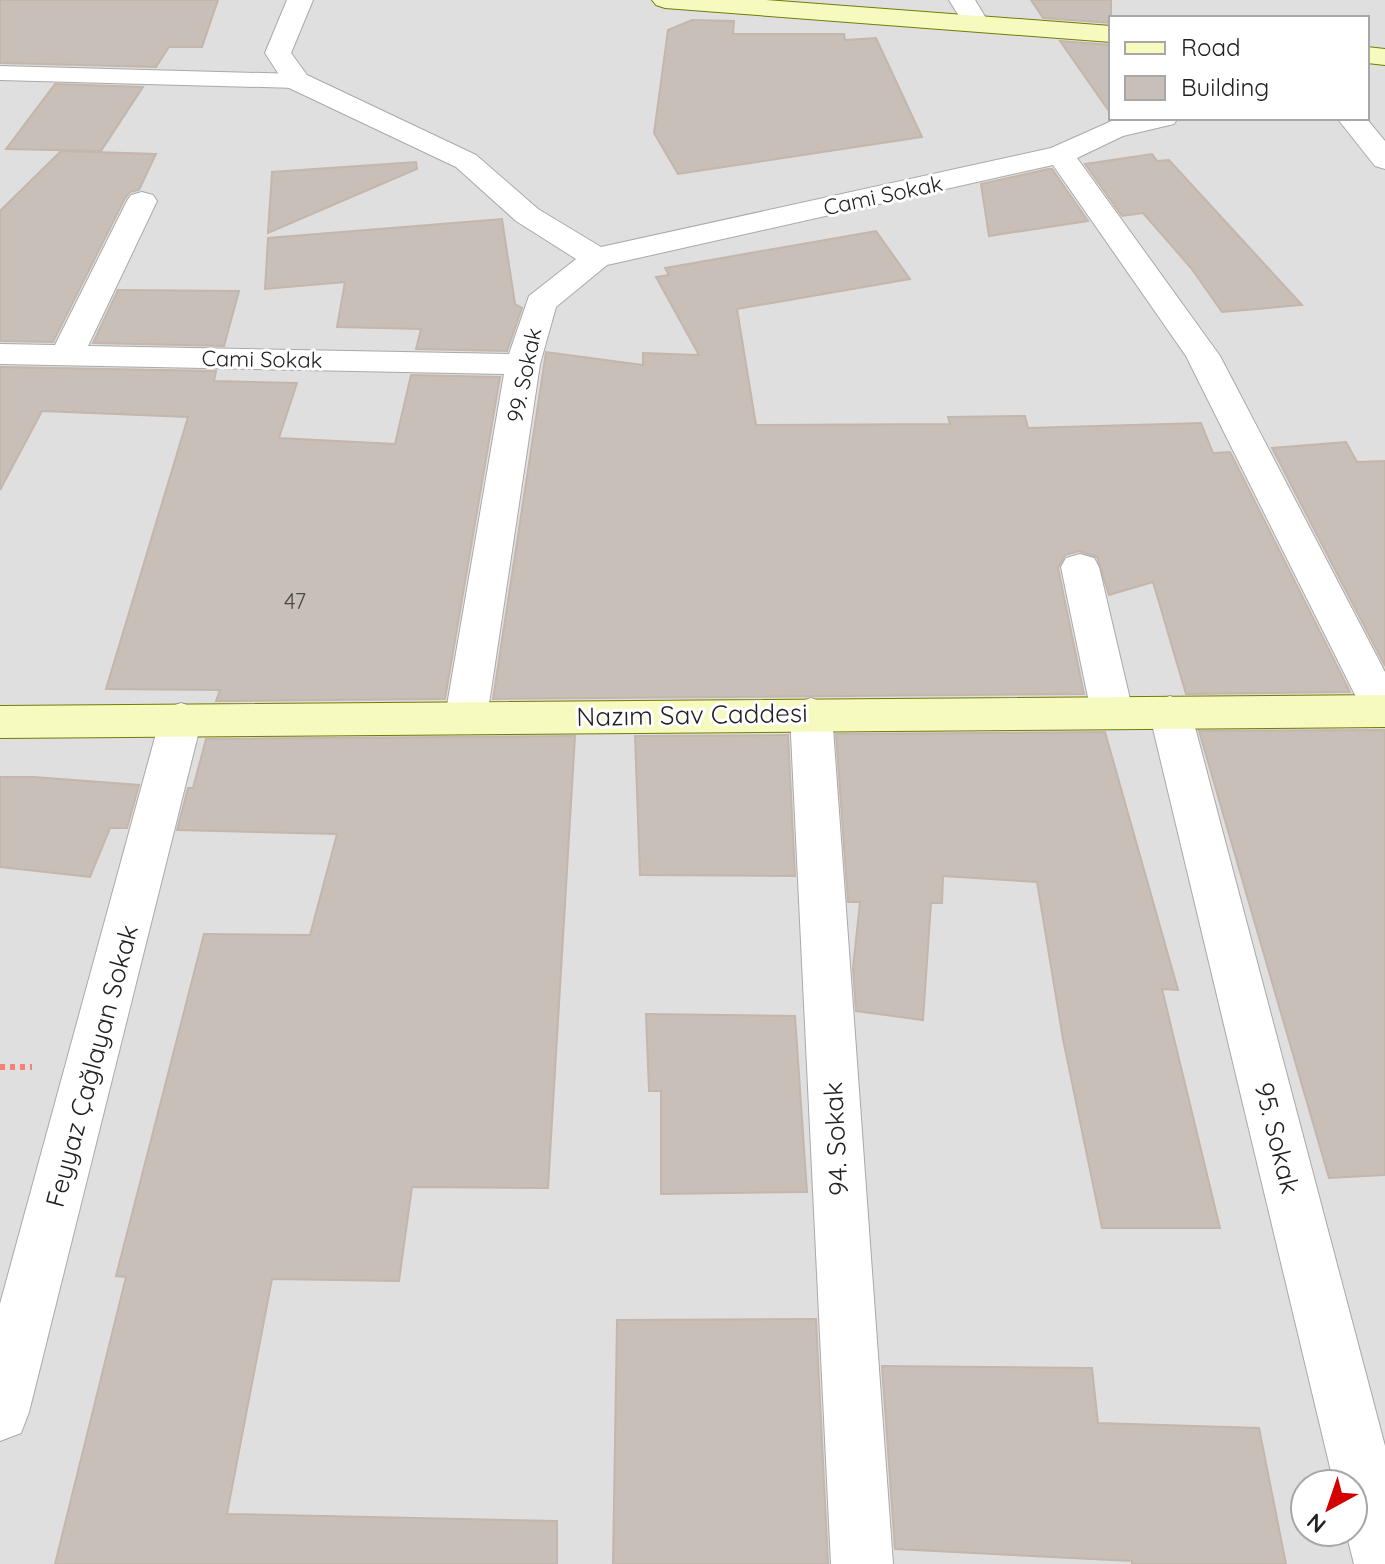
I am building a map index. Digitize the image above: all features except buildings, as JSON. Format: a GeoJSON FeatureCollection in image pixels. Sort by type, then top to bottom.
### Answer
{"type":"FeatureCollection","features":[{"type":"Feature","properties":{"kind":"street"},"geometry":{"type":"LineString","coordinates":[[300,0],[278,53],[297,81],[466,161],[527,215],[596,258]]}},
{"type":"Feature","properties":{"kind":"street"},"geometry":{"type":"LineString","coordinates":[[665,0],[1109,34]]}},
{"type":"Feature","properties":{"kind":"street"},"geometry":{"type":"LineString","coordinates":[[962,0],[976,23]]}},
{"type":"Feature","properties":{"kind":"street","name":"Cami Sokak"},"geometry":{"type":"LineString","coordinates":[[596,258],[1060,155],[1114,129],[1155,120]]}},
{"type":"Feature","properties":{"kind":"street"},"geometry":{"type":"LineString","coordinates":[[1353,120],[1385,160]]}},
{"type":"Feature","properties":{"kind":"street"},"geometry":{"type":"LineString","coordinates":[[1060,155],[1203,356],[1384,711]]}},
{"type":"Feature","properties":{"kind":"street"},"geometry":{"type":"LineString","coordinates":[[67,355],[142,201]]}},
{"type":"Feature","properties":{"kind":"street","name":"99. Sokak"},"geometry":{"type":"LineString","coordinates":[[466,717],[523,364],[541,303],[596,258]]}},
{"type":"Feature","properties":{"kind":"street","name":"Cami Sokak"},"geometry":{"type":"LineString","coordinates":[[0,354],[523,364]]}},
{"type":"Feature","properties":{"kind":"street"},"geometry":{"type":"LineString","coordinates":[[1080,567],[1112,712]]}},
{"type":"Feature","properties":{"kind":"street","name":"Nazım Sav Caddesi"},"geometry":{"type":"LineString","coordinates":[[0,722],[1384,711]]}},
{"type":"Feature","properties":{"kind":"street","name":"95. Sokak"},"geometry":{"type":"LineString","coordinates":[[1170,712],[1385,1564]]}},
{"type":"Feature","properties":{"kind":"street","name":"94. Sokak"},"geometry":{"type":"LineString","coordinates":[[811,714],[862,1564]]}},
{"type":"Feature","properties":{"kind":"street","name":"Feyyaz Çağlayan Sokak"},"geometry":{"type":"LineString","coordinates":[[0,1412],[181,719]]}},
{"type":"Feature","properties":{"kind":"lane"},"geometry":{"type":"LineString","coordinates":[[0,73],[297,81]]}},
{"type":"Feature","properties":{"kind":"shaded area"},"geometry":{"type":"Polygon","coordinates":[[[0,0],[1385,0],[1385,1564],[0,1564],[0,0]]]}}]}
